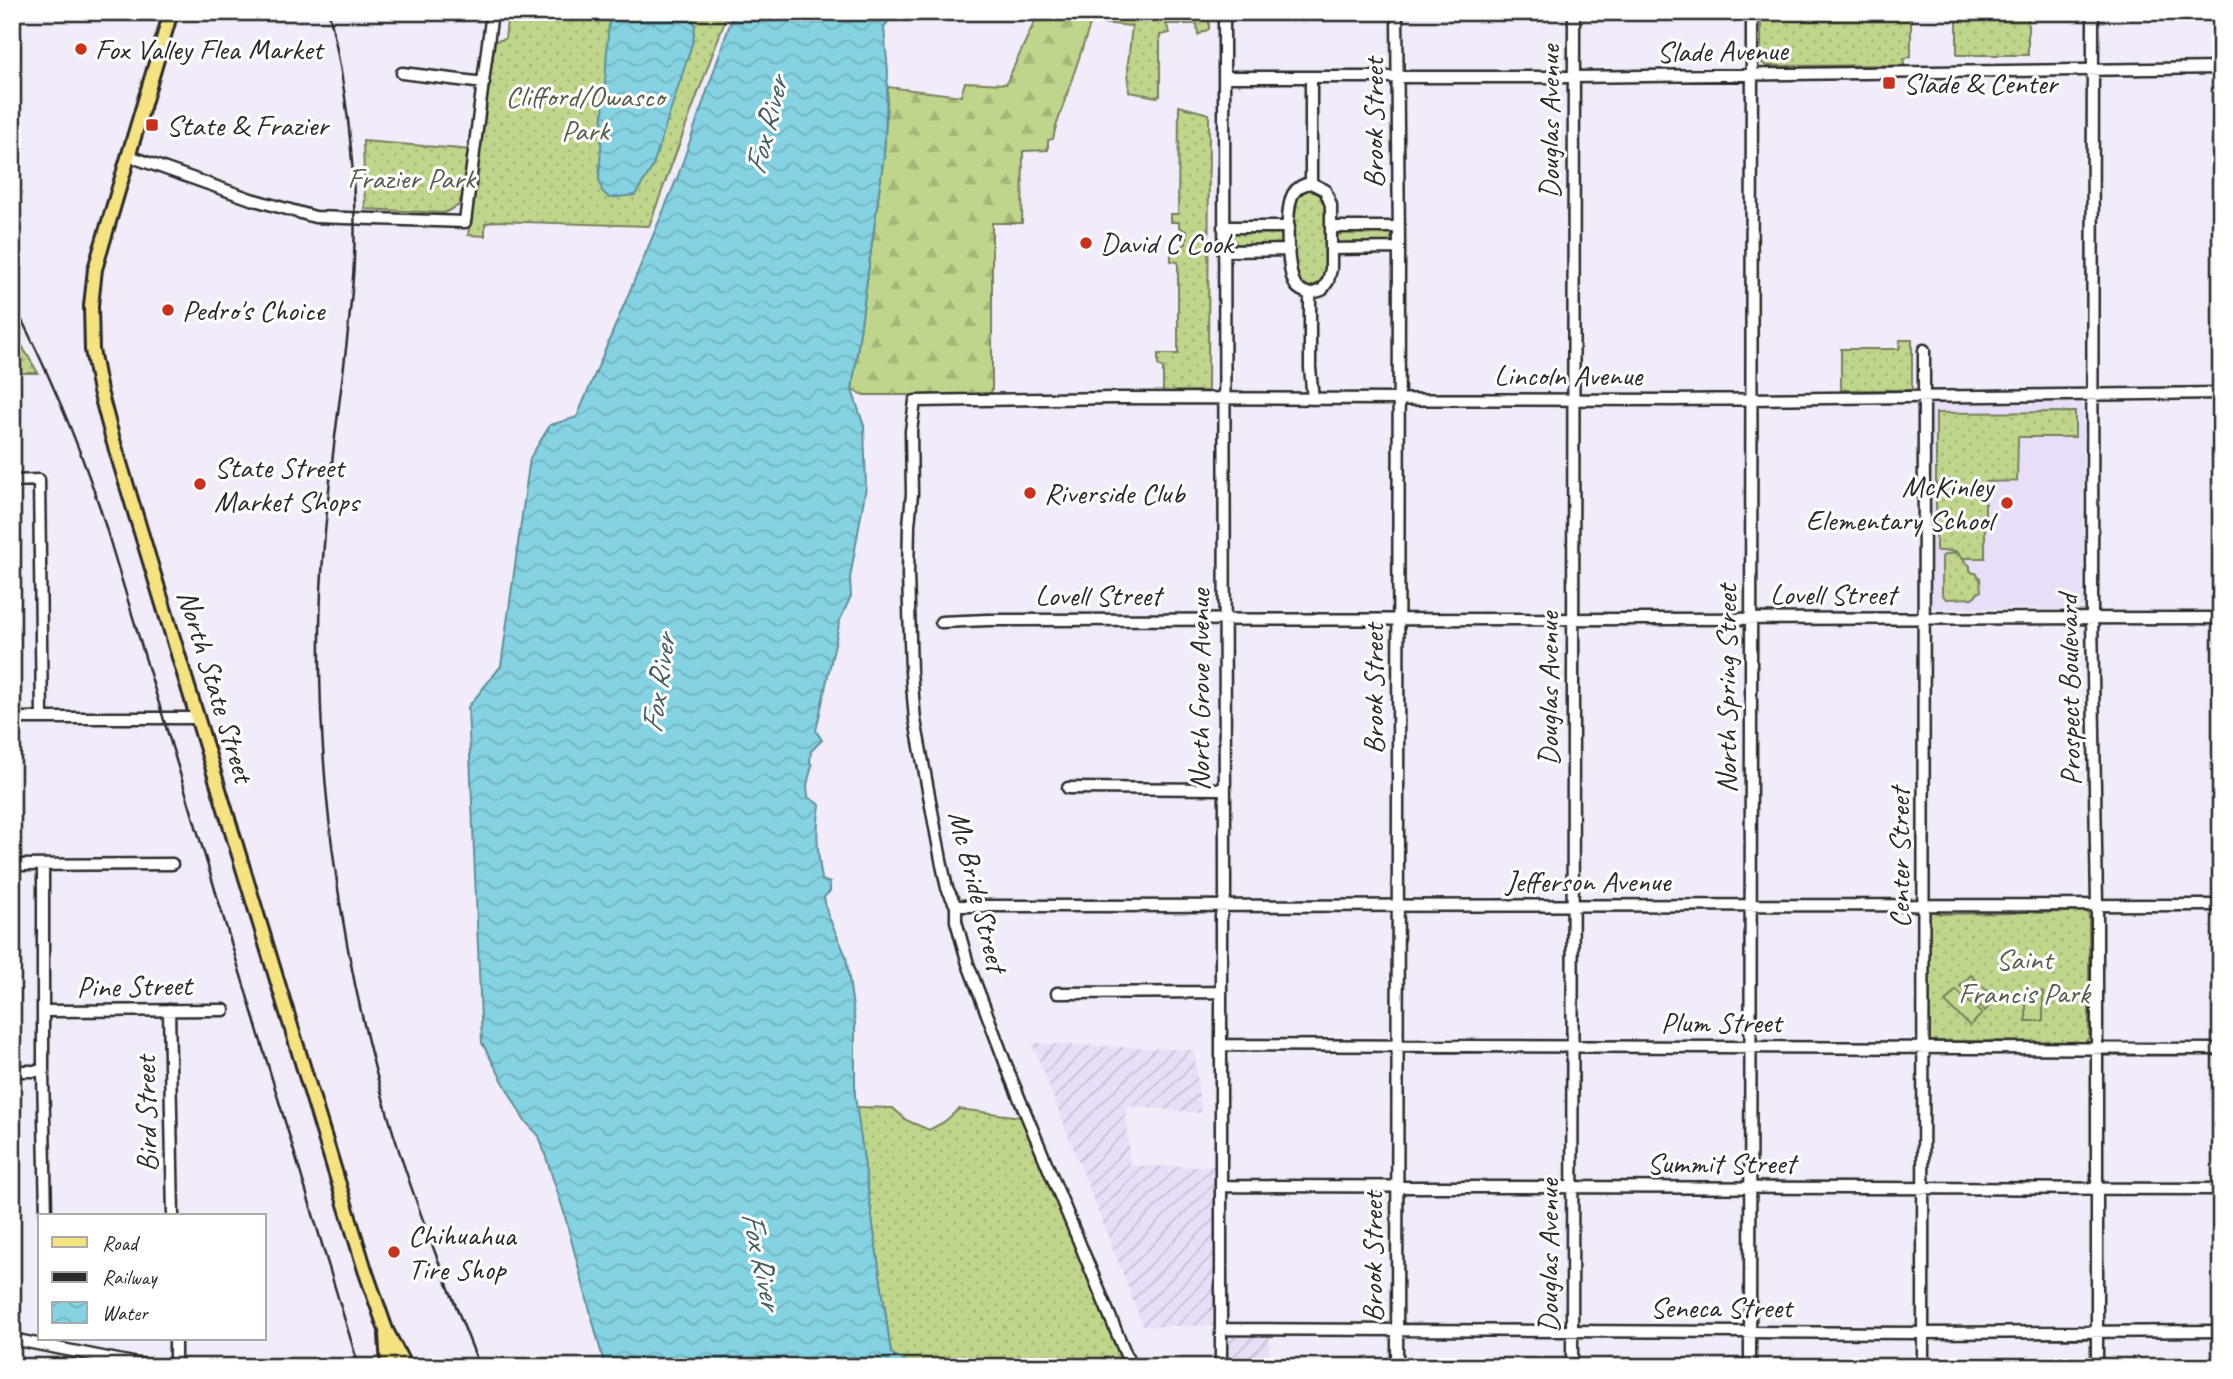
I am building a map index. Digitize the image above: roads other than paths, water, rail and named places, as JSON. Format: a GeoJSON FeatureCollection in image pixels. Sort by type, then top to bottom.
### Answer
{"type":"FeatureCollection","features":[{"type":"Feature","properties":{"kind":"main road","name":"North State Street"},"geometry":{"type":"LineString","coordinates":[[171,12],[95,269],[91,306],[92,351],[113,440],[362,1258],[386,1330],[405,1367]]}},
{"type":"Feature","properties":{"kind":"main road"},"geometry":{"type":"LineString","coordinates":[[386,1330],[388,1367]]}},
{"type":"Feature","properties":{"kind":"street"},"geometry":{"type":"LineString","coordinates":[[130,156],[251,199],[316,217],[465,222],[492,12]]}},
{"type":"Feature","properties":{"kind":"street","name":"North Grove Avenue"},"geometry":{"type":"LineString","coordinates":[[1221,1367],[1224,12]]}},
{"type":"Feature","properties":{"kind":"street","name":"Brook Street"},"geometry":{"type":"LineString","coordinates":[[1397,12],[1397,1367]]}},
{"type":"Feature","properties":{"kind":"street","name":"Douglas Avenue"},"geometry":{"type":"LineString","coordinates":[[1572,1367],[1574,12]]}},
{"type":"Feature","properties":{"kind":"street","name":"North Spring Street"},"geometry":{"type":"LineString","coordinates":[[1750,1367],[1752,12]]}},
{"type":"Feature","properties":{"kind":"street","name":"Prospect Boulevard"},"geometry":{"type":"LineString","coordinates":[[2093,12],[2092,618],[2097,904],[2096,1367]]}},
{"type":"Feature","properties":{"kind":"street","name":"Slade Avenue"},"geometry":{"type":"LineString","coordinates":[[1224,77],[1574,77],[2221,68]]}},
{"type":"Feature","properties":{"kind":"street"},"geometry":{"type":"LineString","coordinates":[[402,73],[484,83]]}},
{"type":"Feature","properties":{"kind":"street"},"geometry":{"type":"LineString","coordinates":[[1311,77],[1311,183]]}},
{"type":"Feature","properties":{"kind":"street"},"geometry":{"type":"LineString","coordinates":[[1305,184],[1321,187],[1328,194],[1332,227],[1331,269],[1328,281],[1322,290],[1310,294],[1297,287],[1292,275],[1289,227],[1294,192],[1305,184]]}},
{"type":"Feature","properties":{"kind":"street"},"geometry":{"type":"LineString","coordinates":[[1223,227],[1289,227]]}},
{"type":"Feature","properties":{"kind":"street"},"geometry":{"type":"LineString","coordinates":[[1332,227],[1398,227]]}},
{"type":"Feature","properties":{"kind":"street"},"geometry":{"type":"LineString","coordinates":[[1332,248],[1399,248]]}},
{"type":"Feature","properties":{"kind":"street"},"geometry":{"type":"LineString","coordinates":[[1223,251],[1289,250]]}},
{"type":"Feature","properties":{"kind":"street"},"geometry":{"type":"LineString","coordinates":[[1310,294],[1310,377],[1313,400]]}},
{"type":"Feature","properties":{"kind":"street","name":"Center Street"},"geometry":{"type":"LineString","coordinates":[[1923,1367],[1924,350]]}},
{"type":"Feature","properties":{"kind":"street","name":"Lincoln Avenue"},"geometry":{"type":"LineString","coordinates":[[915,401],[1752,399],[2221,393]]}},
{"type":"Feature","properties":{"kind":"street","name":"Mc Bride Street"},"geometry":{"type":"LineString","coordinates":[[915,401],[911,431],[912,494],[908,574],[911,672],[915,720],[947,888],[956,906],[956,920],[968,964],[1131,1367]]}},
{"type":"Feature","properties":{"kind":"street"},"geometry":{"type":"LineString","coordinates":[[12,481],[39,480],[42,717]]}},
{"type":"Feature","properties":{"kind":"street","name":"Lovell Street"},"geometry":{"type":"LineString","coordinates":[[941,622],[1224,619],[2221,618]]}},
{"type":"Feature","properties":{"kind":"street"},"geometry":{"type":"LineString","coordinates":[[12,718],[198,718]]}},
{"type":"Feature","properties":{"kind":"street"},"geometry":{"type":"LineString","coordinates":[[1068,788],[1224,789]]}},
{"type":"Feature","properties":{"kind":"street"},"geometry":{"type":"LineString","coordinates":[[12,865],[172,864]]}},
{"type":"Feature","properties":{"kind":"street"},"geometry":{"type":"LineString","coordinates":[[43,865],[46,1214]]}},
{"type":"Feature","properties":{"kind":"street","name":"Jefferson Avenue"},"geometry":{"type":"LineString","coordinates":[[956,906],[2221,905]]}},
{"type":"Feature","properties":{"kind":"street"},"geometry":{"type":"LineString","coordinates":[[1057,993],[1221,992]]}},
{"type":"Feature","properties":{"kind":"street","name":"Bird Street"},"geometry":{"type":"LineString","coordinates":[[169,1010],[173,1214]]}},
{"type":"Feature","properties":{"kind":"street","name":"Pine Street"},"geometry":{"type":"LineString","coordinates":[[44,1011],[224,1010]]}},
{"type":"Feature","properties":{"kind":"street","name":"Plum Street"},"geometry":{"type":"LineString","coordinates":[[1221,1045],[2221,1049]]}},
{"type":"Feature","properties":{"kind":"street"},"geometry":{"type":"LineString","coordinates":[[12,1071],[43,1071]]}},
{"type":"Feature","properties":{"kind":"street","name":"Summit Street"},"geometry":{"type":"LineString","coordinates":[[1221,1186],[2221,1189]]}},
{"type":"Feature","properties":{"kind":"street","name":"Seneca Street"},"geometry":{"type":"LineString","coordinates":[[1221,1329],[1923,1333],[2221,1331]]}},
{"type":"Feature","properties":{"kind":"street"},"geometry":{"type":"LineString","coordinates":[[12,1339],[44,1342],[153,1367]]}},
{"type":"Feature","properties":{"kind":"street"},"geometry":{"type":"LineString","coordinates":[[175,1340],[175,1367]]}},
{"type":"Feature","properties":{"kind":"water"},"geometry":{"type":"Polygon","coordinates":[[[616,12],[690,12],[695,25],[693,41],[652,168],[635,195],[609,198],[602,191],[599,179],[609,23],[616,12]]]}},
{"type":"Feature","properties":{"kind":"water","name":"Fox River"},"geometry":{"type":"Polygon","coordinates":[[[734,12],[894,12],[884,28],[888,72],[884,155],[852,390],[864,426],[866,487],[850,578],[851,596],[840,620],[816,731],[822,740],[811,751],[812,765],[807,785],[808,797],[820,805],[817,834],[819,861],[822,880],[830,883],[830,891],[824,897],[827,913],[846,956],[855,1023],[855,1096],[891,1353],[914,1367],[605,1367],[563,1209],[539,1136],[524,1120],[482,1043],[468,707],[501,666],[530,458],[550,425],[577,417],[678,176],[734,12]]]}},
{"type":"Feature","properties":{"kind":"railway"},"geometry":{"type":"LineString","coordinates":[[329,12],[350,135],[355,229],[352,296],[328,498],[321,591],[322,728],[334,865],[358,1000],[374,1067],[413,1192],[480,1367]]}},
{"type":"Feature","properties":{"kind":"railway"},"geometry":{"type":"LineString","coordinates":[[12,301],[60,403],[100,508],[359,1367]]}},
{"type":"Feature","properties":{"kind":"place","name":"Fox Valley Flea Market"},"geometry":{"type":"Point","coordinates":[81,49]}},
{"type":"Feature","properties":{"kind":"place","name":"Slade & Center"},"geometry":{"type":"Point","coordinates":[1889,83]}},
{"type":"Feature","properties":{"kind":"place","name":"State & Frazier"},"geometry":{"type":"Point","coordinates":[152,125]}},
{"type":"Feature","properties":{"kind":"place","name":"David C Cook"},"geometry":{"type":"Point","coordinates":[1086,243]}},
{"type":"Feature","properties":{"kind":"place","name":"Pedro's Choice"},"geometry":{"type":"Point","coordinates":[168,310]}},
{"type":"Feature","properties":{"kind":"place","name":"State Street Market Shops"},"geometry":{"type":"Point","coordinates":[200,484]}},
{"type":"Feature","properties":{"kind":"place","name":"Riverside Club"},"geometry":{"type":"Point","coordinates":[1030,493]}},
{"type":"Feature","properties":{"kind":"place","name":"McKinley Elementary School"},"geometry":{"type":"Point","coordinates":[2007,503]}},
{"type":"Feature","properties":{"kind":"place","name":"Chihuahua Tire Shop"},"geometry":{"type":"Point","coordinates":[394,1252]}},
{"type":"Feature","properties":{"kind":"park label","name":"Clifford/Owasco Park"},"geometry":{"type":"Point","coordinates":[585,113]}},
{"type":"Feature","properties":{"kind":"park label","name":"Frazier Park"},"geometry":{"type":"Point","coordinates":[411,178]}},
{"type":"Feature","properties":{"kind":"park label","name":"Saint Francis Park"},"geometry":{"type":"Point","coordinates":[2024,976]}}]}
